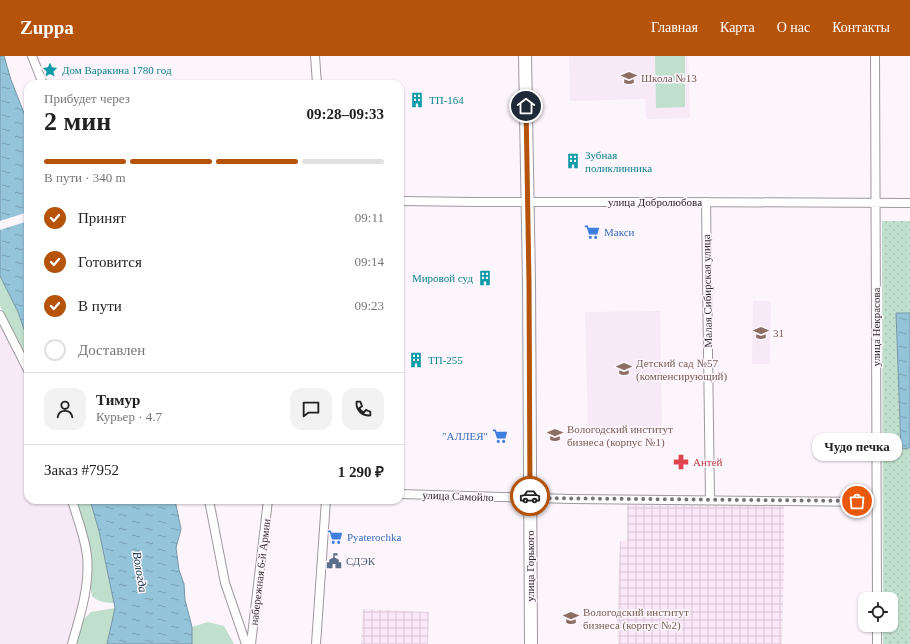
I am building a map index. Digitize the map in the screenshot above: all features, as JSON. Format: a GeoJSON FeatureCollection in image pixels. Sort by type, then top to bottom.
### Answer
{"type":"FeatureCollection","features":[{"type":"Feature","properties":{"kind":"street"},"geometry":{"type":"LineString","coordinates":[[32,56],[42,80]]}},
{"type":"Feature","properties":{"kind":"street"},"geometry":{"type":"LineString","coordinates":[[315,56],[317,80]]}},
{"type":"Feature","properties":{"kind":"street","name":"улица Горького"},"geometry":{"type":"LineString","coordinates":[[525,56],[528,202],[531,644]]}},
{"type":"Feature","properties":{"kind":"street","name":"улица Некрасова"},"geometry":{"type":"LineString","coordinates":[[875,56],[876,592]]}},
{"type":"Feature","properties":{"kind":"street","name":"улица Добролюбова"},"geometry":{"type":"LineString","coordinates":[[404,201],[910,202]]}},
{"type":"Feature","properties":{"kind":"street","name":"Малая Сибирская улица"},"geometry":{"type":"LineString","coordinates":[[706,202],[710,500]]}},
{"type":"Feature","properties":{"kind":"street"},"geometry":{"type":"LineString","coordinates":[[0,315],[24,362]]}},
{"type":"Feature","properties":{"kind":"street","name":"улица Самойло"},"geometry":{"type":"LineString","coordinates":[[404,494],[530,498],[876,502]]}},
{"type":"Feature","properties":{"kind":"street"},"geometry":{"type":"LineString","coordinates":[[72,644],[87,583],[88,569],[85,544],[73,504]]}},
{"type":"Feature","properties":{"kind":"street","name":"набережная 6-й Армии"},"geometry":{"type":"LineString","coordinates":[[210,504],[225,583],[246,644]]}},
{"type":"Feature","properties":{"kind":"street","name":"набережная 6-й Армии"},"geometry":{"type":"LineString","coordinates":[[251,644],[268,504]]}},
{"type":"Feature","properties":{"kind":"street"},"geometry":{"type":"LineString","coordinates":[[316,644],[326,504]]}},
{"type":"Feature","properties":{"kind":"street"},"geometry":{"type":"LineString","coordinates":[[877,632],[877,644]]}},
{"type":"Feature","properties":{"kind":"shaded area","name":"Школа №13"},"geometry":{"type":"Polygon","coordinates":[[[569,56],[688,56],[690,118],[646,119],[645,99],[570,101],[569,56]]]}},
{"type":"Feature","properties":{"kind":"shaded area","name":"31"},"geometry":{"type":"Polygon","coordinates":[[[753,301],[771,301],[770,364],[752,364],[753,301]]]}},
{"type":"Feature","properties":{"kind":"shaded area","name":"Детский сад №57 (компенсирующий)"},"geometry":{"type":"Polygon","coordinates":[[[660,311],[662,426],[588,427],[585,312],[660,311]]]}},
{"type":"Feature","properties":{"kind":"shaded area"},"geometry":{"type":"Polygon","coordinates":[[[0,321],[24,368],[24,504],[70,504],[82,544],[84,557],[84,583],[70,644],[0,644],[0,321]]]}},
{"type":"Feature","properties":{"kind":"shaded area"},"geometry":{"type":"Polygon","coordinates":[[[627,504],[784,505],[782,644],[618,644],[617,623],[620,541],[627,541],[627,504]]]}},
{"type":"Feature","properties":{"kind":"shaded area"},"geometry":{"type":"Polygon","coordinates":[[[363,609],[429,612],[428,644],[361,644],[363,609]]]}},
{"type":"Feature","properties":{"kind":"green space"},"geometry":{"type":"Polygon","coordinates":[[[655,56],[685,56],[685,107],[656,108],[655,56]]]}},
{"type":"Feature","properties":{"kind":"green space"},"geometry":{"type":"Polygon","coordinates":[[[882,221],[910,221],[910,313],[896,313],[901,449],[910,449],[910,644],[883,644],[883,632],[898,632],[898,592],[883,592],[882,221]]]}},
{"type":"Feature","properties":{"kind":"green space"},"geometry":{"type":"Polygon","coordinates":[[[0,276],[18,312],[24,329],[24,356],[0,306],[0,276]]]}},
{"type":"Feature","properties":{"kind":"green space"},"geometry":{"type":"Polygon","coordinates":[[[75,504],[91,504],[99,531],[114,603],[102,602],[92,596],[75,504]]]}},
{"type":"Feature","properties":{"kind":"green space"},"geometry":{"type":"Polygon","coordinates":[[[115,608],[107,644],[76,644],[82,621],[91,612],[115,608]]]}},
{"type":"Feature","properties":{"kind":"green space"},"geometry":{"type":"Polygon","coordinates":[[[208,622],[224,626],[234,644],[192,644],[192,627],[208,622]]]}},
{"type":"Feature","properties":{"kind":"water"},"geometry":{"type":"Polygon","coordinates":[[[0,56],[4,56],[11,80],[24,113],[24,329],[18,312],[0,276],[0,56]]]}},
{"type":"Feature","properties":{"kind":"water"},"geometry":{"type":"Polygon","coordinates":[[[896,313],[910,313],[910,448],[901,449],[896,313]]]}},
{"type":"Feature","properties":{"kind":"water","name":"Вологда"},"geometry":{"type":"Polygon","coordinates":[[[91,504],[176,504],[181,529],[176,548],[179,570],[184,584],[185,600],[192,627],[192,644],[107,644],[115,608],[99,531],[91,504]]]}},
{"type":"Feature","properties":{"kind":"pier"},"geometry":{"type":"Polygon","coordinates":[[[24,213],[24,222],[0,230],[0,221],[24,213]]]}},
{"type":"Feature","properties":{"kind":"way so far"},"geometry":{"type":"LineString","coordinates":[[530,496],[530,498],[857,501]]}},
{"type":"Feature","properties":{"kind":"place","name":"Дом Варакина 1780 год"},"geometry":{"type":"Point","coordinates":[50,70]}},
{"type":"Feature","properties":{"kind":"place","name":"Школа №13"},"geometry":{"type":"Point","coordinates":[629,78]}},
{"type":"Feature","properties":{"kind":"place","name":"ТП-164"},"geometry":{"type":"Point","coordinates":[417,100]}},
{"type":"Feature","properties":{"kind":"place","name":"Зубная поликлинника"},"geometry":{"type":"Point","coordinates":[573,161]}},
{"type":"Feature","properties":{"kind":"place","name":"Макси"},"geometry":{"type":"Point","coordinates":[592,232]}},
{"type":"Feature","properties":{"kind":"place","name":"Мировой суд"},"geometry":{"type":"Point","coordinates":[485,278]}},
{"type":"Feature","properties":{"kind":"place","name":"31"},"geometry":{"type":"Point","coordinates":[761,333]}},
{"type":"Feature","properties":{"kind":"place","name":"ТП-255"},"geometry":{"type":"Point","coordinates":[416,360]}},
{"type":"Feature","properties":{"kind":"place","name":"Детский сад №57 (компенсирующий)"},"geometry":{"type":"Point","coordinates":[624,369]}},
{"type":"Feature","properties":{"kind":"place","name":"Вологодский институт бизнеса (корпус №1)"},"geometry":{"type":"Point","coordinates":[555,435]}},
{"type":"Feature","properties":{"kind":"place","name":"\"АЛЛЕЯ\""},"geometry":{"type":"Point","coordinates":[500,436]}},
{"type":"Feature","properties":{"kind":"place","name":"Антей"},"geometry":{"type":"Point","coordinates":[681,462]}},
{"type":"Feature","properties":{"kind":"place","name":"Чудо печка"},"geometry":{"type":"Point","coordinates":[857,501]}},
{"type":"Feature","properties":{"kind":"place","name":"Pyaterochka"},"geometry":{"type":"Point","coordinates":[335,537]}},
{"type":"Feature","properties":{"kind":"place","name":"СДЭК"},"geometry":{"type":"Point","coordinates":[334,561]}},
{"type":"Feature","properties":{"kind":"place","name":"Вологодский институт бизнеса (корпус №2)"},"geometry":{"type":"Point","coordinates":[571,618]}},
{"type":"Feature","properties":{"kind":"route"},"geometry":{"type":"LineString","coordinates":[[526,106],[528,183],[530,496]]}}]}
